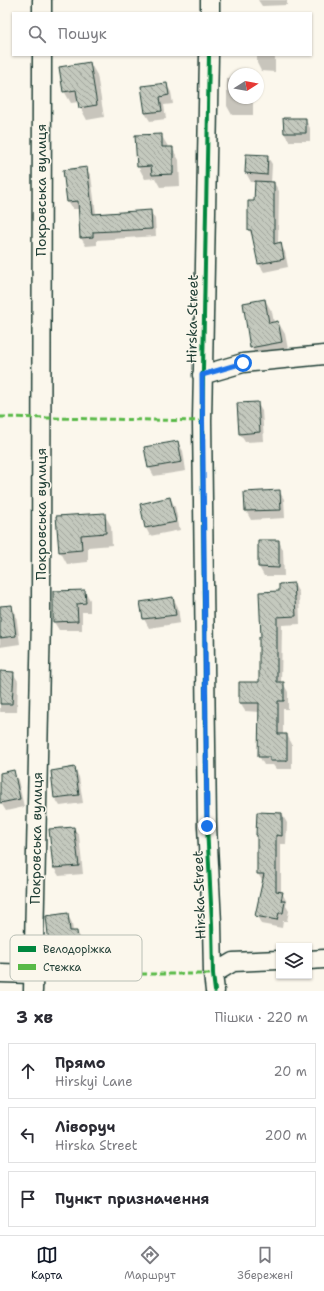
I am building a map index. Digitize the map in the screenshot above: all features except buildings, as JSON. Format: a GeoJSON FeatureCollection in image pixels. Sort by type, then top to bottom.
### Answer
{"type":"FeatureCollection","features":[{"type":"Feature","properties":{"kind":"street"},"geometry":{"type":"LineString","coordinates":[[42,0],[42,12]]}},
{"type":"Feature","properties":{"kind":"street"},"geometry":{"type":"LineString","coordinates":[[210,0],[210,12]]}},
{"type":"Feature","properties":{"kind":"street","name":"Покровська вулиця"},"geometry":{"type":"LineString","coordinates":[[34,935],[41,618],[42,56]]}},
{"type":"Feature","properties":{"kind":"street","name":"Hirska Street"},"geometry":{"type":"LineString","coordinates":[[209,56],[202,375],[207,826],[214,982]]}},
{"type":"Feature","properties":{"kind":"street"},"geometry":{"type":"LineString","coordinates":[[202,375],[243,363],[324,355]]}},
{"type":"Feature","properties":{"kind":"street"},"geometry":{"type":"LineString","coordinates":[[312,960],[324,959]]}},
{"type":"Feature","properties":{"kind":"street"},"geometry":{"type":"LineString","coordinates":[[214,982],[233,962],[276,960]]}},
{"type":"Feature","properties":{"kind":"street"},"geometry":{"type":"LineString","coordinates":[[0,974],[10,976]]}},
{"type":"Feature","properties":{"kind":"marked path"},"geometry":{"type":"LineString","coordinates":[[0,417],[202,421]]}},
{"type":"Feature","properties":{"kind":"marked path"},"geometry":{"type":"LineString","coordinates":[[142,974],[213,974]]}},
{"type":"Feature","properties":{"kind":"cycle path"},"geometry":{"type":"LineString","coordinates":[[209,56],[202,421],[207,826],[215,991]]}},
{"type":"Feature","properties":{"kind":"route"},"geometry":{"type":"LineString","coordinates":[[207,826],[202,375],[243,363]]}}]}
